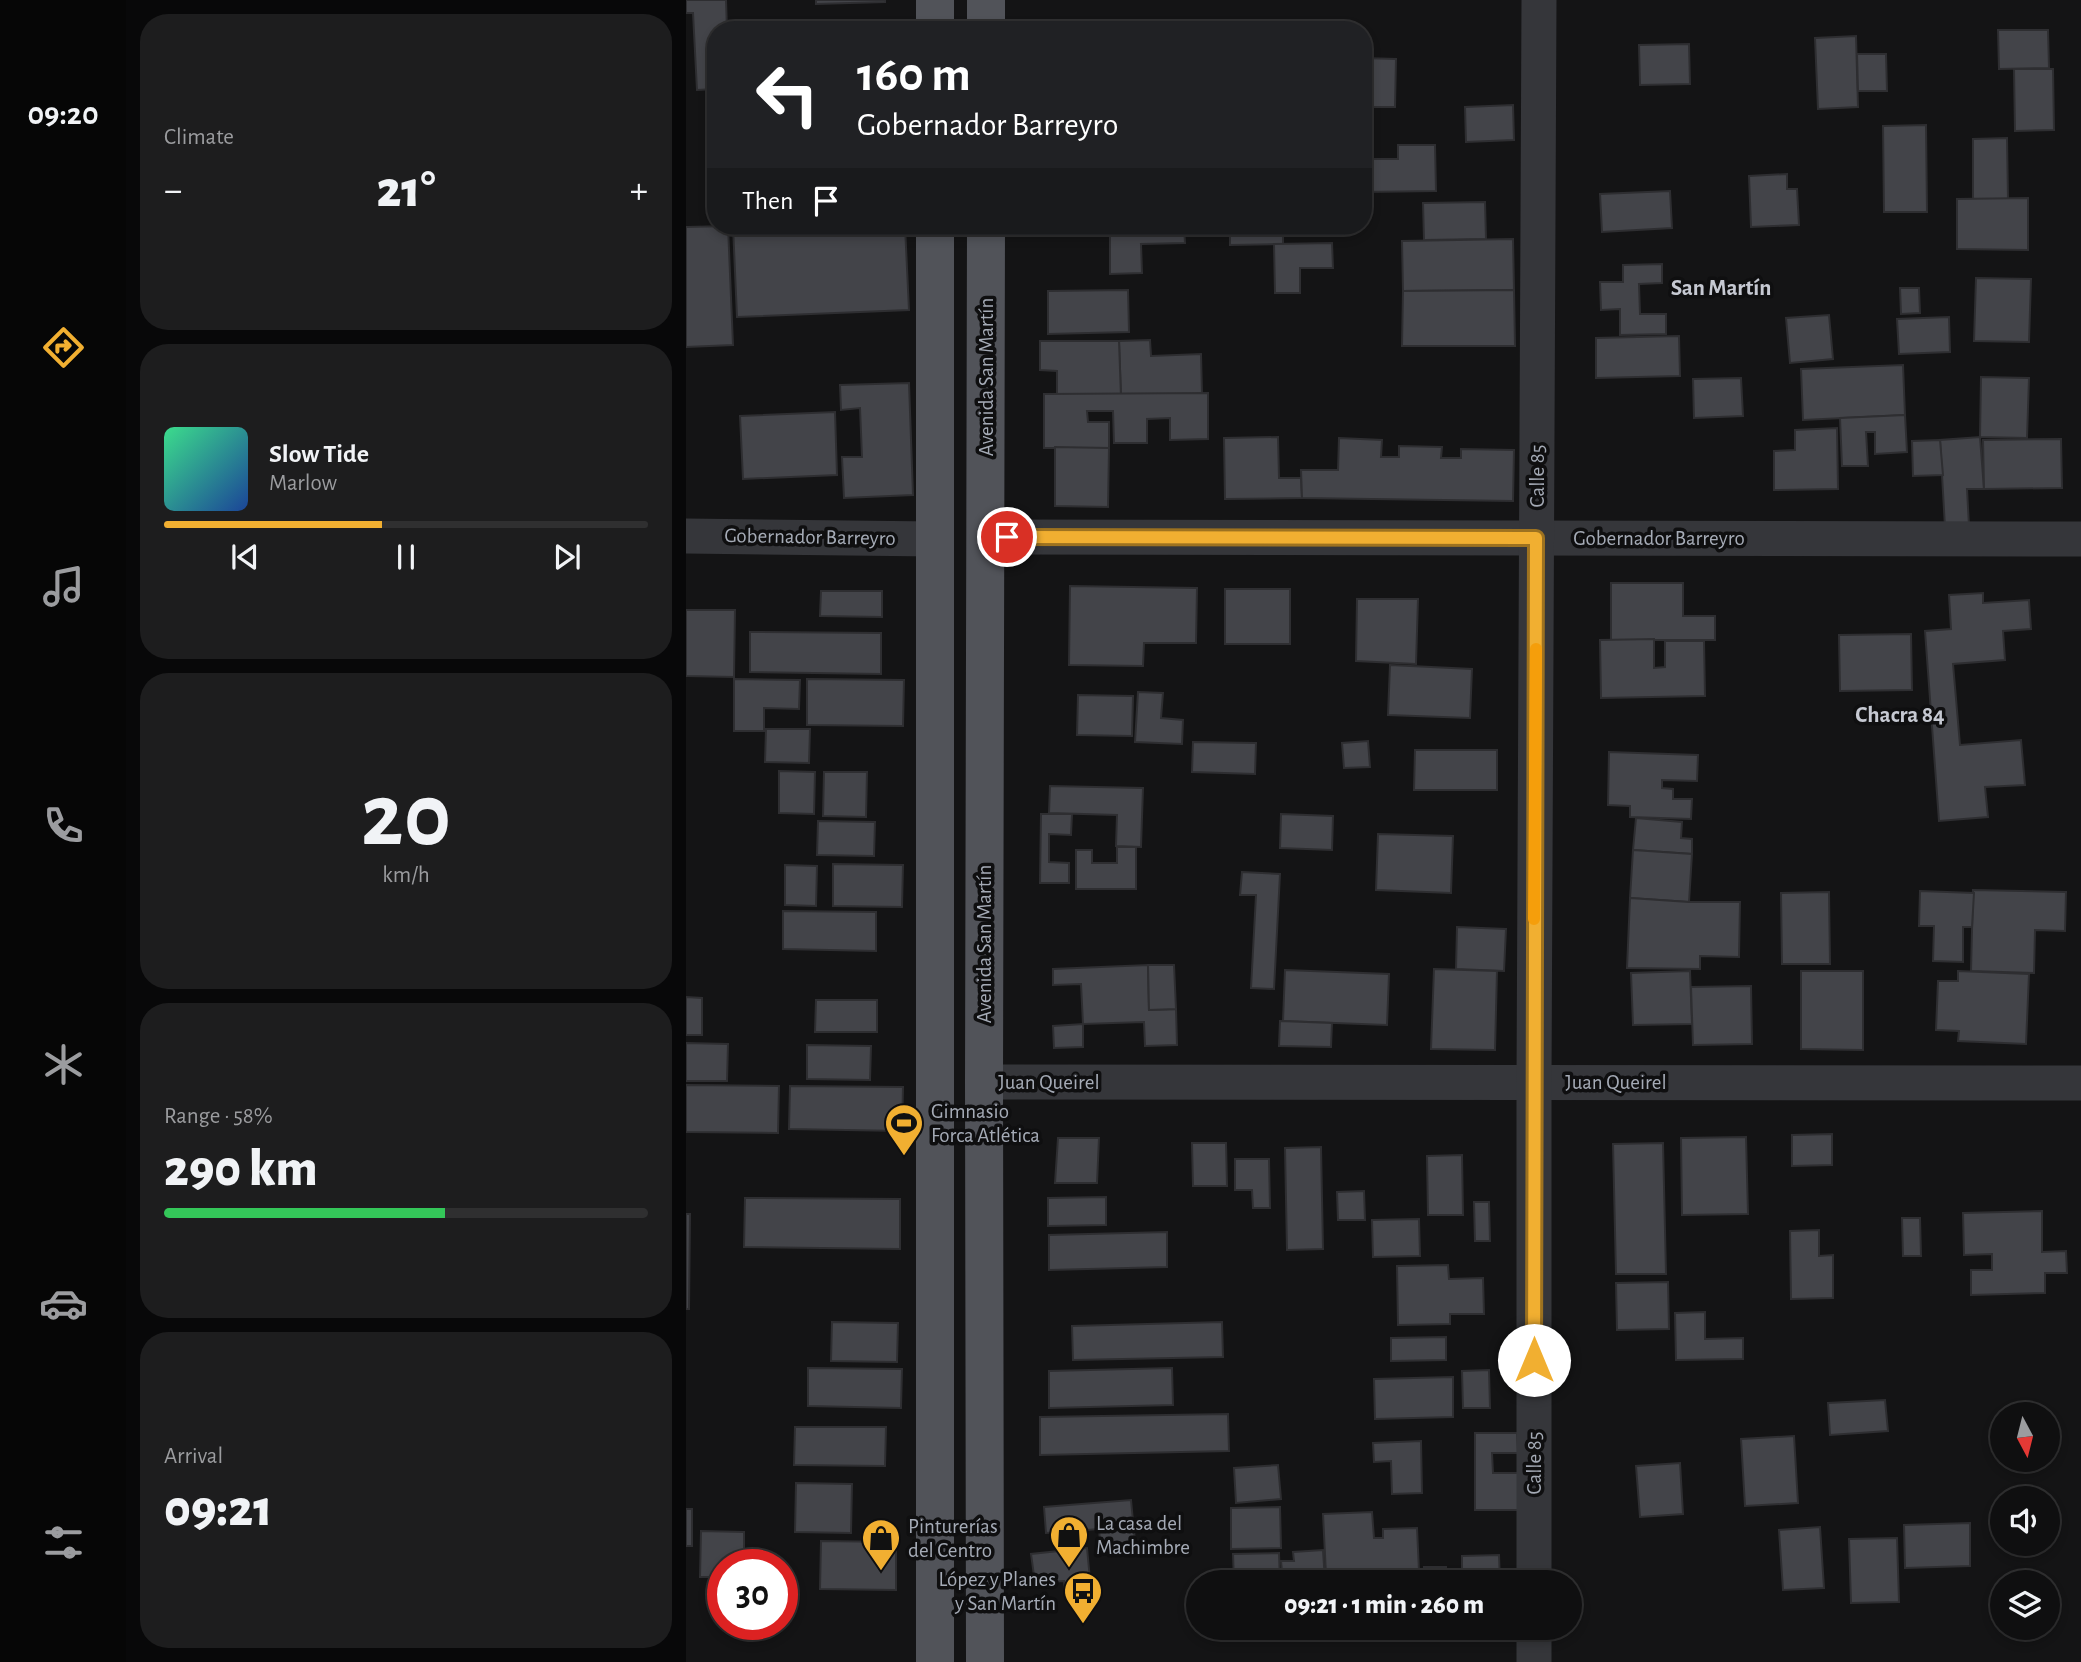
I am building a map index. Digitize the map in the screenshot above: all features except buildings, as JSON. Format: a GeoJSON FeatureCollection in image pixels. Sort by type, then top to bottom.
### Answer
{"type":"FeatureCollection","features":[{"type":"Feature","properties":{"kind":"main road"},"geometry":{"type":"LineString","coordinates":[[935,0],[935,21]]}},
{"type":"Feature","properties":{"kind":"main road"},"geometry":{"type":"LineString","coordinates":[[986,0],[986,21]]}},
{"type":"Feature","properties":{"kind":"main road"},"geometry":{"type":"LineString","coordinates":[[935,235],[935,1662]]}},
{"type":"Feature","properties":{"kind":"main road","name":"Avenida San Martín"},"geometry":{"type":"LineString","coordinates":[[985,1662],[986,235]]}},
{"type":"Feature","properties":{"kind":"street","name":"Calle 85"},"geometry":{"type":"LineString","coordinates":[[1534,1570],[1539,0]]}},
{"type":"Feature","properties":{"kind":"street","name":"Gobernador Barreyro"},"geometry":{"type":"LineString","coordinates":[[686,536],[935,539]]}},
{"type":"Feature","properties":{"kind":"street","name":"Gobernador Barreyro"},"geometry":{"type":"LineString","coordinates":[[985,537],[2081,539]]}},
{"type":"Feature","properties":{"kind":"street","name":"Juan Queirel"},"geometry":{"type":"LineString","coordinates":[[984,1082],[2081,1083]]}},
{"type":"Feature","properties":{"kind":"street"},"geometry":{"type":"LineString","coordinates":[[1534,1640],[1534,1662]]}},
{"type":"Feature","properties":{"kind":"slow traffic"},"geometry":{"type":"LineString","coordinates":[[1534,919],[1536,649]]}},
{"type":"Feature","properties":{"kind":"place","name":"Gimnasio Forca Atlética"},"geometry":{"type":"Point","coordinates":[904,1157]}},
{"type":"Feature","properties":{"kind":"place","name":"La casa del Machimbre"},"geometry":{"type":"Point","coordinates":[1069,1569]}},
{"type":"Feature","properties":{"kind":"place","name":"Pinturerías del Centro"},"geometry":{"type":"Point","coordinates":[881,1572]}},
{"type":"Feature","properties":{"kind":"place","name":"López y Planes y San Martín"},"geometry":{"type":"Point","coordinates":[1083,1625]}},
{"type":"Feature","properties":{"kind":"district","name":"San Martín"},"geometry":{"type":"Point","coordinates":[1721,288]}},
{"type":"Feature","properties":{"kind":"district","name":"Chacra 84"},"geometry":{"type":"Point","coordinates":[1900,715]}},
{"type":"Feature","properties":{"kind":"route"},"geometry":{"type":"LineString","coordinates":[[1007,537],[1536,538],[1534,1360]]}}]}
